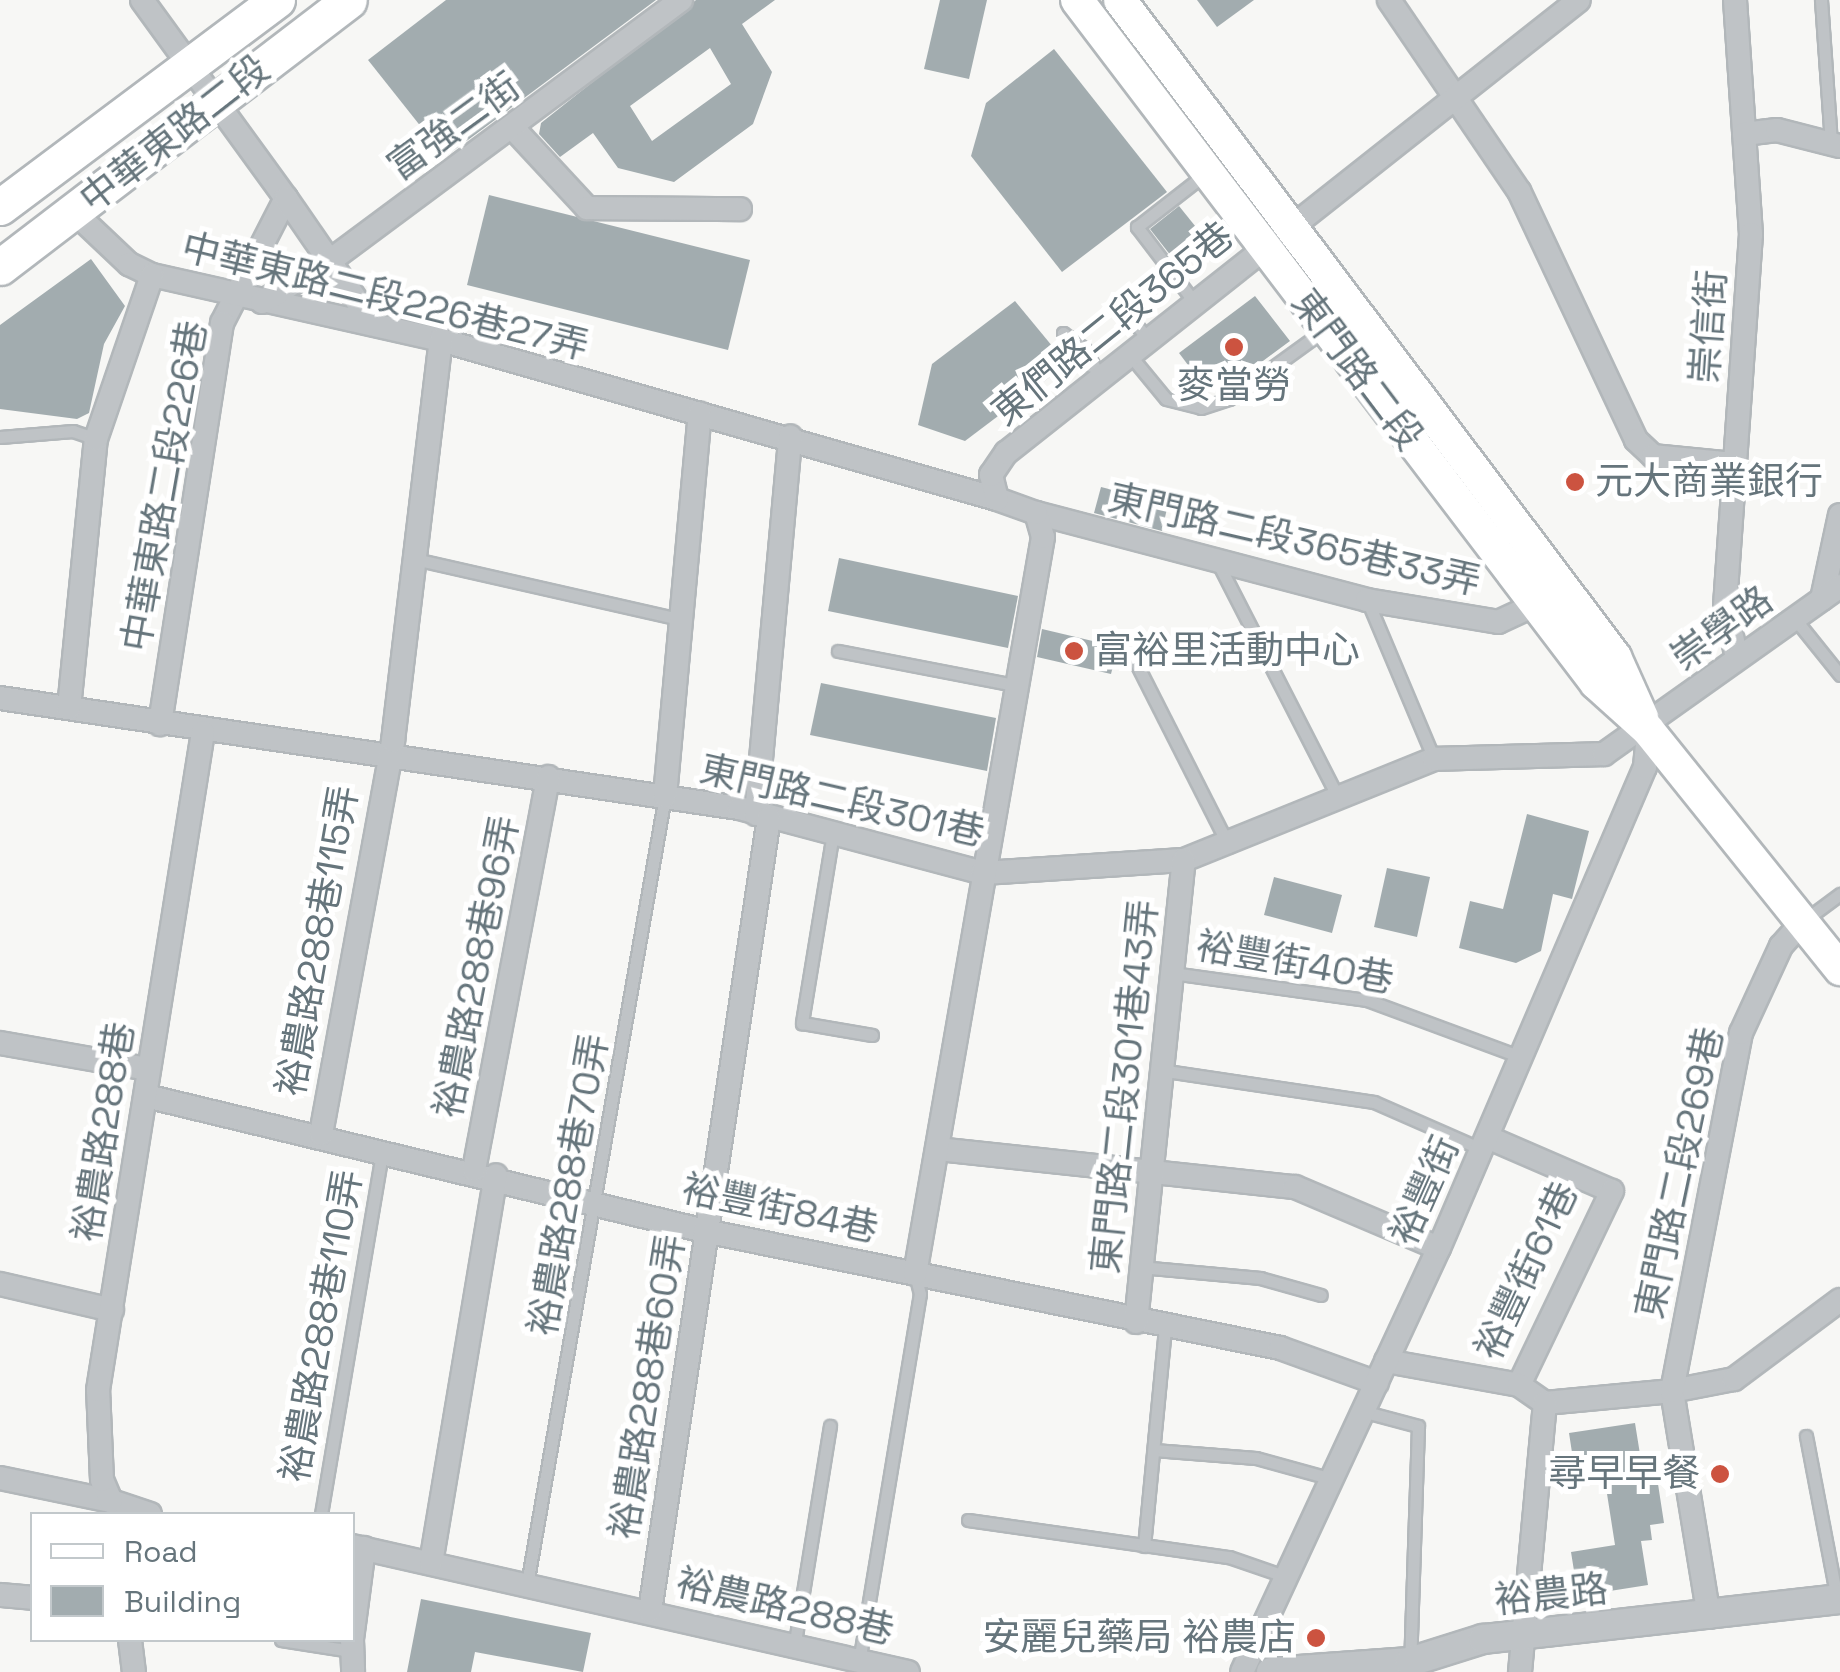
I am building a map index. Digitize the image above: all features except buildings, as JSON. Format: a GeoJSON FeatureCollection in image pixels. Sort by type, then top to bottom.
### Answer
{"type":"FeatureCollection","features":[{"type":"Feature","properties":{"kind":"main road","name":"中華東路二段"},"geometry":{"type":"LineString","coordinates":[[0,207],[278,0]]}},
{"type":"Feature","properties":{"kind":"main road","name":"中華東路二段"},"geometry":{"type":"LineString","coordinates":[[0,267],[349,0]]}},
{"type":"Feature","properties":{"kind":"main road","name":"東門路二段"},"geometry":{"type":"LineString","coordinates":[[1077,0],[1596,683],[1648,730],[1840,969]]}},
{"type":"Feature","properties":{"kind":"main road","name":"東門路二段"},"geometry":{"type":"LineString","coordinates":[[1120,0],[1615,657],[1648,730]]}},
{"type":"Feature","properties":{"kind":"street"},"geometry":{"type":"LineString","coordinates":[[142,0],[373,324]]}},
{"type":"Feature","properties":{"kind":"street","name":"富強二街"},"geometry":{"type":"LineString","coordinates":[[251,299],[331,260],[681,0]]}},
{"type":"Feature","properties":{"kind":"street"},"geometry":{"type":"LineString","coordinates":[[1389,0],[1519,191],[1636,440],[1653,456],[1733,464]]}},
{"type":"Feature","properties":{"kind":"street","name":"東們路二段365巷"},"geometry":{"type":"LineString","coordinates":[[997,499],[992,476],[1006,453],[1096,371],[1129,354],[1458,100],[1580,0]]}},
{"type":"Feature","properties":{"kind":"street","name":"崇信街"},"geometry":{"type":"LineString","coordinates":[[1735,0],[1751,234],[1725,606],[1738,658]]}},
{"type":"Feature","properties":{"kind":"street"},"geometry":{"type":"LineString","coordinates":[[513,128],[588,208],[740,209]]}},
{"type":"Feature","properties":{"kind":"street"},"geometry":{"type":"LineString","coordinates":[[1744,134],[1778,130],[1835,145]]}},
{"type":"Feature","properties":{"kind":"street","name":"中華東路二段226巷"},"geometry":{"type":"LineString","coordinates":[[160,724],[222,323],[251,299],[286,198]]}},
{"type":"Feature","properties":{"kind":"street","name":"中華東路二段226巷27弄"},"geometry":{"type":"LineString","coordinates":[[74,212],[152,275],[442,340],[997,499]]}},
{"type":"Feature","properties":{"kind":"street"},"geometry":{"type":"LineString","coordinates":[[69,708],[96,439],[152,275]]}},
{"type":"Feature","properties":{"kind":"street","name":"裕農路288巷115弄"},"geometry":{"type":"LineString","coordinates":[[320,1134],[384,760],[392,741],[442,340]]}},
{"type":"Feature","properties":{"kind":"street"},"geometry":{"type":"LineString","coordinates":[[665,796],[700,414]]}},
{"type":"Feature","properties":{"kind":"street","name":"裕農路288巷60弄"},"geometry":{"type":"LineString","coordinates":[[650,1611],[762,816],[790,437]]}},
{"type":"Feature","properties":{"kind":"street"},"geometry":{"type":"LineString","coordinates":[[915,1274],[1043,536],[1036,513],[997,499]]}},
{"type":"Feature","properties":{"kind":"street","name":"東門路二段365巷33弄"},"geometry":{"type":"LineString","coordinates":[[1036,513],[1220,567],[1367,600],[1498,622],[1535,605]]}},
{"type":"Feature","properties":{"kind":"street"},"geometry":{"type":"LineString","coordinates":[[1831,593],[1840,516]]}},
{"type":"Feature","properties":{"kind":"street","name":"崇學路"},"geometry":{"type":"LineString","coordinates":[[1648,730],[1738,658],[1831,593]]}},
{"type":"Feature","properties":{"kind":"street","name":"東門路二段301巷"},"geometry":{"type":"LineString","coordinates":[[0,698],[384,760],[454,760],[665,796],[762,816],[983,873],[1184,860],[1340,802],[1434,759],[1604,754],[1648,730]]}},
{"type":"Feature","properties":{"kind":"street","name":"裕豐街"},"geometry":{"type":"LineString","coordinates":[[1242,1672],[1439,1248],[1645,766],[1648,730]]}},
{"type":"Feature","properties":{"kind":"street","name":"裕農路288巷"},"geometry":{"type":"LineString","coordinates":[[119,1509],[102,1480],[98,1390],[146,1096],[146,1069],[203,732]]}},
{"type":"Feature","properties":{"kind":"street","name":"裕農路288巷96弄"},"geometry":{"type":"LineString","coordinates":[[431,1563],[485,1172],[548,776]]}},
{"type":"Feature","properties":{"kind":"street","name":"東門路二段301巷43弄"},"geometry":{"type":"LineString","coordinates":[[1136,1322],[1184,860]]}},
{"type":"Feature","properties":{"kind":"street","name":"東門路二段269巷"},"geometry":{"type":"LineString","coordinates":[[1672,1391],[1741,1033],[1781,946],[1802,923]]}},
{"type":"Feature","properties":{"kind":"street"},"geometry":{"type":"LineString","coordinates":[[0,1044],[146,1069]]}},
{"type":"Feature","properties":{"kind":"street","name":"裕豐街84巷"},"geometry":{"type":"LineString","coordinates":[[146,1096],[485,1172],[705,1231],[1381,1372]]}},
{"type":"Feature","properties":{"kind":"street","name":"裕豐街61巷"},"geometry":{"type":"LineString","coordinates":[[1381,1372],[1518,1385],[1612,1192],[1484,1143]]}},
{"type":"Feature","properties":{"kind":"street"},"geometry":{"type":"LineString","coordinates":[[938,1149],[1295,1187],[1439,1248]]}},
{"type":"Feature","properties":{"kind":"street"},"geometry":{"type":"LineString","coordinates":[[0,1284],[112,1310]]}},
{"type":"Feature","properties":{"kind":"street"},"geometry":{"type":"LineString","coordinates":[[1518,1385],[1545,1403],[1672,1391],[1734,1379],[1840,1300]]}},
{"type":"Feature","properties":{"kind":"street"},"geometry":{"type":"LineString","coordinates":[[1672,1391],[1710,1618]]}},
{"type":"Feature","properties":{"kind":"street"},"geometry":{"type":"LineString","coordinates":[[1520,1672],[1527,1636],[1545,1403]]}},
{"type":"Feature","properties":{"kind":"street"},"geometry":{"type":"LineString","coordinates":[[0,1478],[119,1509]]}},
{"type":"Feature","properties":{"kind":"street"},"geometry":{"type":"LineString","coordinates":[[355,1598],[358,1547]]}},
{"type":"Feature","properties":{"kind":"street","name":"裕農路288巷"},"geometry":{"type":"LineString","coordinates":[[358,1547],[908,1672]]}},
{"type":"Feature","properties":{"kind":"street"},"geometry":{"type":"LineString","coordinates":[[0,1595],[30,1598]]}},
{"type":"Feature","properties":{"kind":"street","name":"裕農路"},"geometry":{"type":"LineString","coordinates":[[1271,1672],[1410,1662],[1482,1639],[1710,1618],[1838,1599]]}},
{"type":"Feature","properties":{"kind":"street"},"geometry":{"type":"LineString","coordinates":[[130,1642],[134,1672]]}},
{"type":"Feature","properties":{"kind":"lane"},"geometry":{"type":"LineString","coordinates":[[1821,0],[1835,145]]}},
{"type":"Feature","properties":{"kind":"lane"},"geometry":{"type":"LineString","coordinates":[[1195,303],[1137,227],[1209,171]]}},
{"type":"Feature","properties":{"kind":"lane"},"geometry":{"type":"LineString","coordinates":[[1128,315],[1148,339]]}},
{"type":"Feature","properties":{"kind":"lane"},"geometry":{"type":"LineString","coordinates":[[1129,354],[1166,399],[1201,408],[1229,398],[1326,329]]}},
{"type":"Feature","properties":{"kind":"lane"},"geometry":{"type":"LineString","coordinates":[[0,437],[74,431],[96,439]]}},
{"type":"Feature","properties":{"kind":"lane"},"geometry":{"type":"LineString","coordinates":[[412,558],[679,619]]}},
{"type":"Feature","properties":{"kind":"lane"},"geometry":{"type":"LineString","coordinates":[[1220,567],[1340,802]]}},
{"type":"Feature","properties":{"kind":"lane"},"geometry":{"type":"LineString","coordinates":[[1367,600],[1434,759]]}},
{"type":"Feature","properties":{"kind":"lane"},"geometry":{"type":"LineString","coordinates":[[1794,619],[1840,674]]}},
{"type":"Feature","properties":{"kind":"lane"},"geometry":{"type":"LineString","coordinates":[[838,651],[1015,684]]}},
{"type":"Feature","properties":{"kind":"lane"},"geometry":{"type":"LineString","coordinates":[[1135,661],[1229,846]]}},
{"type":"Feature","properties":{"kind":"lane","name":"裕農路288巷70弄"},"geometry":{"type":"LineString","coordinates":[[527,1584],[665,796]]}},
{"type":"Feature","properties":{"kind":"lane"},"geometry":{"type":"LineString","coordinates":[[833,834],[802,1023],[872,1036]]}},
{"type":"Feature","properties":{"kind":"lane"},"geometry":{"type":"LineString","coordinates":[[1802,923],[1840,894]]}},
{"type":"Feature","properties":{"kind":"lane","name":"裕豐街40巷"},"geometry":{"type":"LineString","coordinates":[[1171,972],[1367,1000],[1521,1056]]}},
{"type":"Feature","properties":{"kind":"lane"},"geometry":{"type":"LineString","coordinates":[[1160,1070],[1374,1102],[1484,1143]]}},
{"type":"Feature","properties":{"kind":"lane","name":"裕農路288巷110弄"},"geometry":{"type":"LineString","coordinates":[[321,1512],[383,1148]]}},
{"type":"Feature","properties":{"kind":"lane"},"geometry":{"type":"LineString","coordinates":[[1140,1267],[1260,1278],[1322,1295]]}},
{"type":"Feature","properties":{"kind":"lane"},"geometry":{"type":"LineString","coordinates":[[859,1662],[920,1294],[915,1274]]}},
{"type":"Feature","properties":{"kind":"lane"},"geometry":{"type":"LineString","coordinates":[[1144,1546],[1165,1327]]}},
{"type":"Feature","properties":{"kind":"lane"},"geometry":{"type":"LineString","coordinates":[[1362,1411],[1418,1426],[1410,1662]]}},
{"type":"Feature","properties":{"kind":"lane"},"geometry":{"type":"LineString","coordinates":[[794,1648],[830,1426]]}},
{"type":"Feature","properties":{"kind":"lane"},"geometry":{"type":"LineString","coordinates":[[1806,1436],[1838,1599]]}},
{"type":"Feature","properties":{"kind":"lane"},"geometry":{"type":"LineString","coordinates":[[1154,1450],[1256,1458],[1332,1479]]}},
{"type":"Feature","properties":{"kind":"lane"},"geometry":{"type":"LineString","coordinates":[[968,1520],[1229,1557],[1286,1577]]}},
{"type":"Feature","properties":{"kind":"lane"},"geometry":{"type":"LineString","coordinates":[[295,1642],[352,1650]]}},
{"type":"Feature","properties":{"kind":"place","name":"麥當勞"},"geometry":{"type":"Point","coordinates":[1234,347]}},
{"type":"Feature","properties":{"kind":"place","name":"元大商業銀行"},"geometry":{"type":"Point","coordinates":[1575,482]}},
{"type":"Feature","properties":{"kind":"place","name":"富裕里活動中心"},"geometry":{"type":"Point","coordinates":[1074,651]}},
{"type":"Feature","properties":{"kind":"place","name":"尋早早餐"},"geometry":{"type":"Point","coordinates":[1720,1474]}},
{"type":"Feature","properties":{"kind":"place","name":"安麗兒藥局 裕農店"},"geometry":{"type":"Point","coordinates":[1316,1638]}}]}
